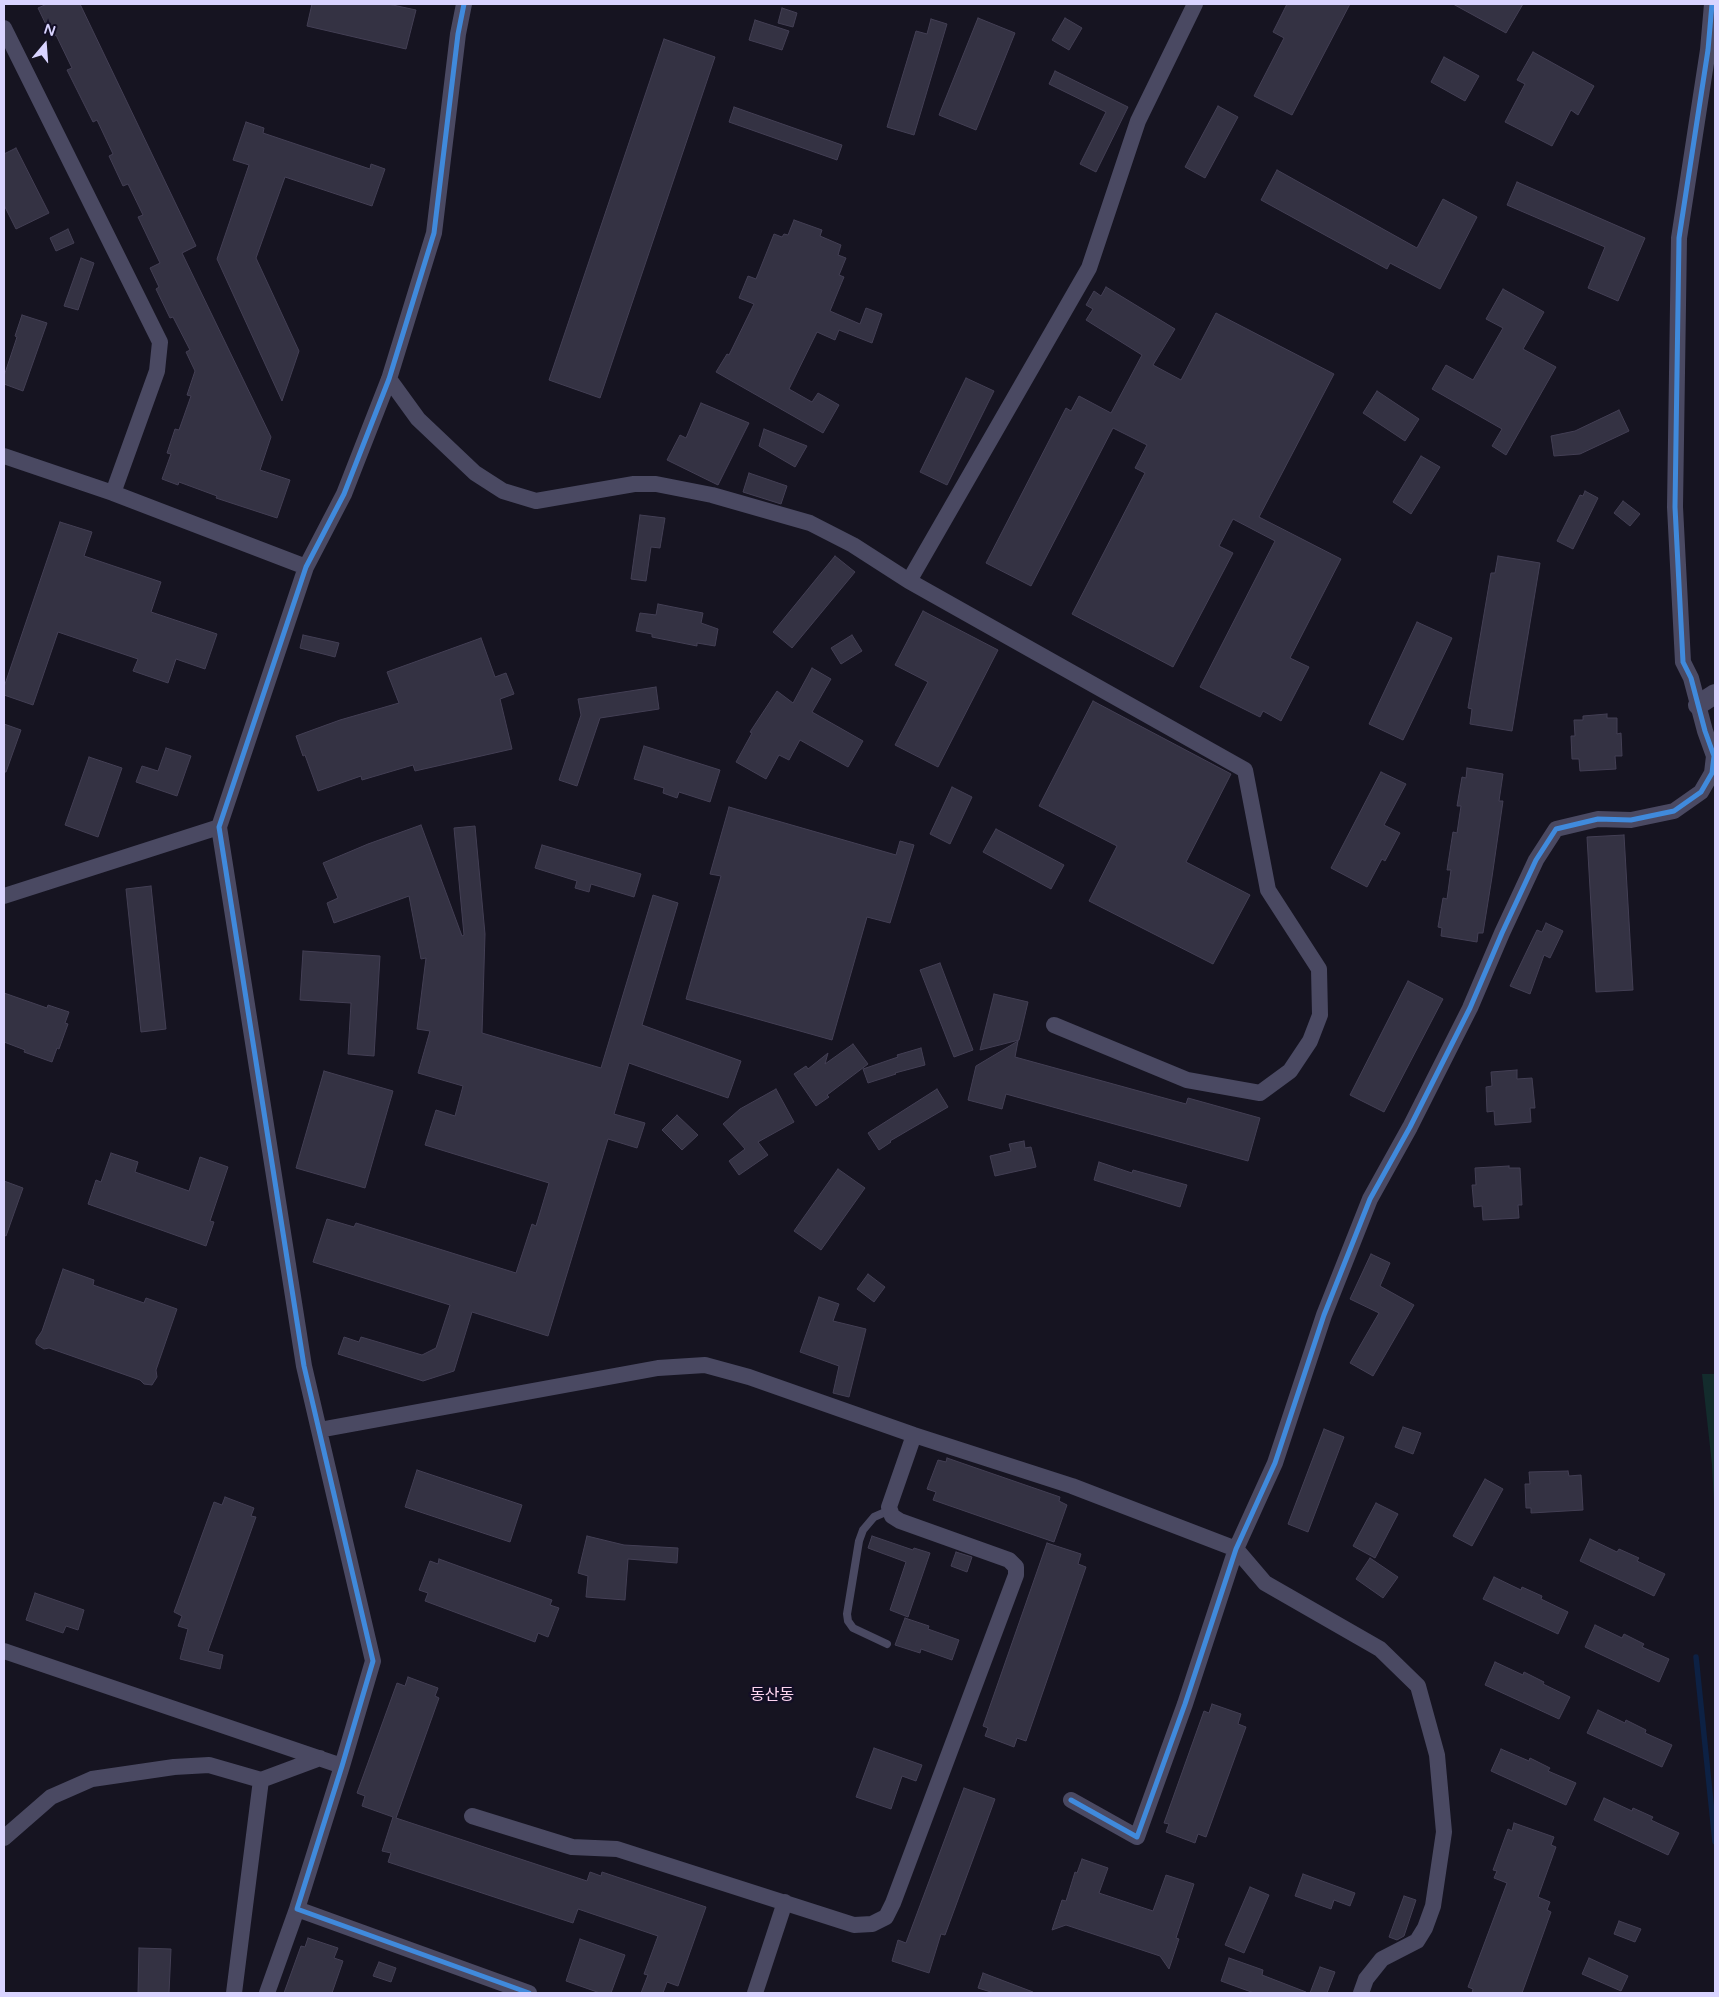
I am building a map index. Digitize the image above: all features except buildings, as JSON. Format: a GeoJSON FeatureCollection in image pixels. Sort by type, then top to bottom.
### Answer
{"type":"FeatureCollection","features":[{"type":"Feature","properties":{"kind":"street"},"geometry":{"type":"LineString","coordinates":[[267,1993],[297,1909],[373,1661],[304,1366],[219,827],[306,567],[344,494],[389,379],[434,233],[458,34],[464,4]]}},
{"type":"Feature","properties":{"kind":"street"},"geometry":{"type":"LineString","coordinates":[[908,581],[1089,268],[1138,121],[1195,4]]}},
{"type":"Feature","properties":{"kind":"street"},"geometry":{"type":"LineString","coordinates":[[1071,1800],[1137,1837],[1236,1549],[1275,1463],[1324,1315],[1370,1199],[1410,1127],[1470,1008],[1536,860],[1556,829],[1598,819],[1631,820],[1674,811],[1701,792],[1712,773],[1714,756],[1691,678],[1683,662],[1679,618],[1675,507],[1680,238],[1708,50],[1712,4]]}},
{"type":"Feature","properties":{"kind":"street"},"geometry":{"type":"LineString","coordinates":[[4,28],[160,342],[157,371],[113,493]]}},
{"type":"Feature","properties":{"kind":"street"},"geometry":{"type":"LineString","coordinates":[[389,379],[418,419],[475,473],[504,491],[536,501],[634,484],[656,484],[712,495],[810,523],[853,544],[908,581],[1245,770],[1268,890],[1319,969],[1320,1015],[1310,1041],[1290,1071],[1260,1093],[1187,1080],[1054,1025]]}},
{"type":"Feature","properties":{"kind":"street"},"geometry":{"type":"LineString","coordinates":[[4,456],[113,493],[306,567]]}},
{"type":"Feature","properties":{"kind":"street"},"geometry":{"type":"LineString","coordinates":[[1698,705],[1715,694]]}},
{"type":"Feature","properties":{"kind":"street"},"geometry":{"type":"LineString","coordinates":[[4,896],[219,827]]}},
{"type":"Feature","properties":{"kind":"street"},"geometry":{"type":"LineString","coordinates":[[319,1430],[658,1368],[705,1365],[749,1377],[914,1435],[1072,1486],[1236,1549],[1264,1583],[1380,1649],[1418,1686],[1437,1756],[1444,1832],[1434,1906],[1425,1928],[1417,1941],[1382,1960],[1366,1979],[1361,1993]]}},
{"type":"Feature","properties":{"kind":"street"},"geometry":{"type":"LineString","coordinates":[[472,1816],[572,1847],[618,1849],[854,1925],[872,1924],[886,1917],[893,1903],[1016,1575],[1016,1567],[1009,1560],[900,1521],[892,1516],[889,1507],[914,1435]]}},
{"type":"Feature","properties":{"kind":"street"},"geometry":{"type":"LineString","coordinates":[[4,1651],[342,1766]]}},
{"type":"Feature","properties":{"kind":"street"},"geometry":{"type":"LineString","coordinates":[[4,1838],[51,1797],[92,1779],[174,1767],[209,1765],[261,1780],[320,1758]]}},
{"type":"Feature","properties":{"kind":"street"},"geometry":{"type":"LineString","coordinates":[[234,1993],[261,1780]]}},
{"type":"Feature","properties":{"kind":"street"},"geometry":{"type":"LineString","coordinates":[[754,1993],[785,1902]]}},
{"type":"Feature","properties":{"kind":"street"},"geometry":{"type":"LineString","coordinates":[[297,1909],[529,1993]]}},
{"type":"Feature","properties":{"kind":"lane"},"geometry":{"type":"LineString","coordinates":[[887,1644],[853,1628],[848,1621],[847,1614],[859,1541],[863,1530],[874,1517],[890,1510]]}},
{"type":"Feature","properties":{"kind":"green space"},"geometry":{"type":"Polygon","coordinates":[[[1702,1374],[1715,1374],[1715,1521],[1712,1465],[1702,1374]]]}},
{"type":"Feature","properties":{"kind":"waterway"},"geometry":{"type":"LineString","coordinates":[[1696,1657],[1715,1842]]}},
{"type":"Feature","properties":{"kind":"cycle path"},"geometry":{"type":"LineString","coordinates":[[464,4],[458,34],[434,233],[389,379],[344,494],[306,567],[219,827],[304,1366],[373,1661],[297,1909],[529,1993]]}},
{"type":"Feature","properties":{"kind":"cycle path"},"geometry":{"type":"LineString","coordinates":[[1071,1800],[1137,1837],[1185,1704],[1236,1549],[1275,1463],[1324,1315],[1370,1199],[1410,1127],[1470,1008],[1536,860],[1556,829],[1598,819],[1631,820],[1674,811],[1701,792],[1712,773],[1714,756],[1705,731],[1691,678],[1683,662],[1675,507],[1679,238],[1708,50],[1712,4]]}},
{"type":"Feature","properties":{"kind":"district","name":"동산동"},"geometry":{"type":"Point","coordinates":[772,1696]}}]}
